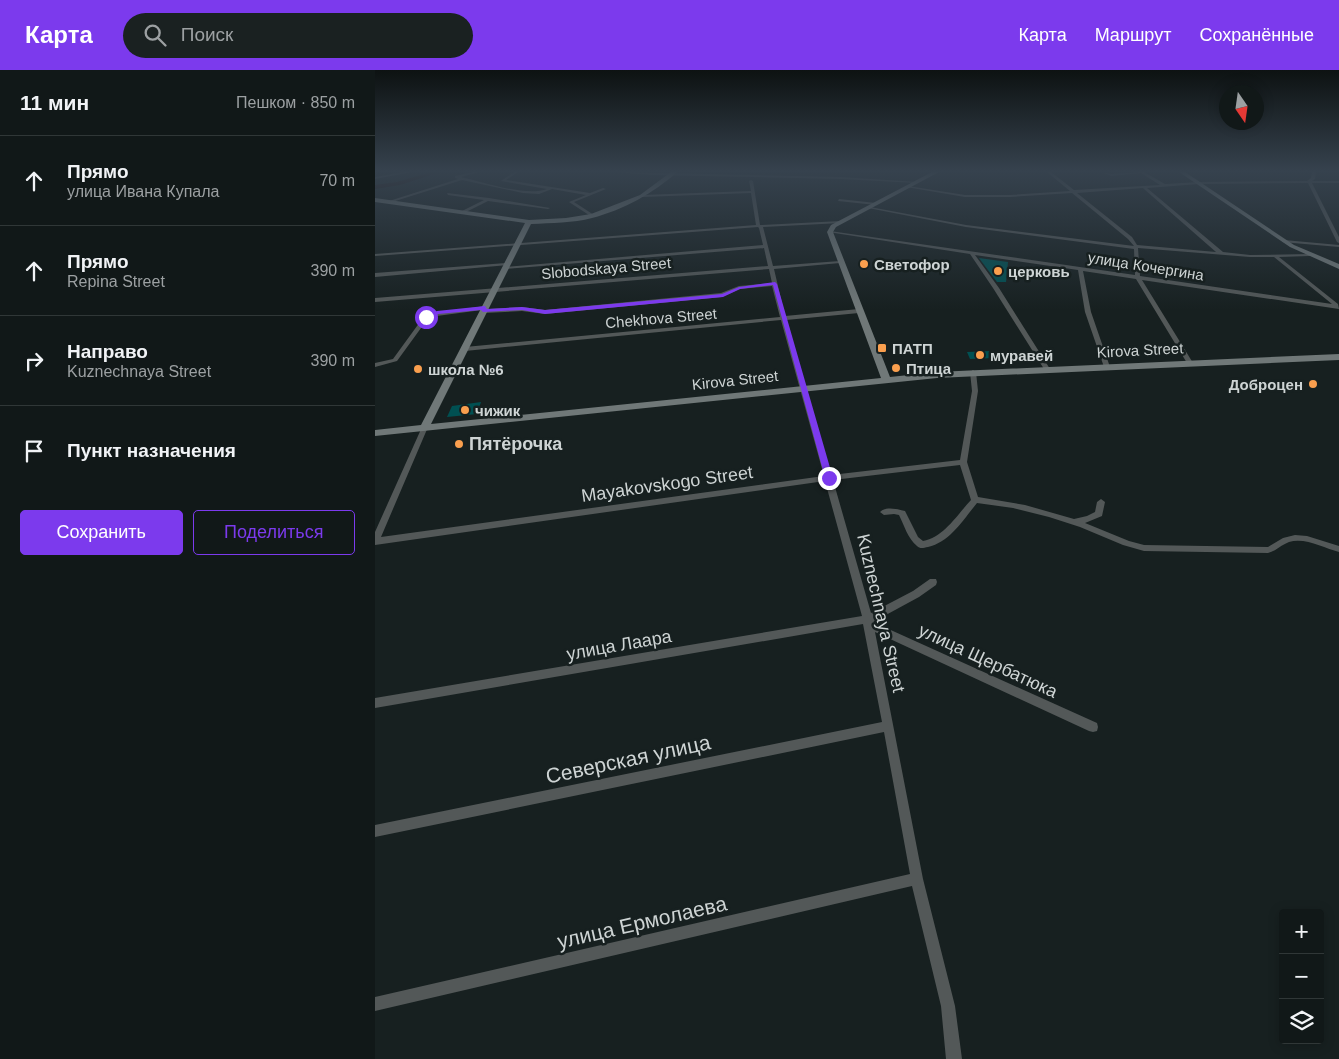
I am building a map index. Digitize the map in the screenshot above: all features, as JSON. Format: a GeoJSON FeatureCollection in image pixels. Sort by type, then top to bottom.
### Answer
{"type":"FeatureCollection","features":[{"type":"Feature","properties":{"kind":"main road"},"geometry":{"type":"LineString","coordinates":[[504,218],[529,222],[578,218]]}},
{"type":"Feature","properties":{"kind":"main road"},"geometry":{"type":"LineString","coordinates":[[849,218],[833,226],[830,232],[839,262],[887,379]]}},
{"type":"Feature","properties":{"kind":"main road"},"geometry":{"type":"LineString","coordinates":[[1251,218],[1309,255],[1339,267]]}},
{"type":"Feature","properties":{"kind":"main road"},"geometry":{"type":"LineString","coordinates":[[425,427],[515,244],[529,222]]}},
{"type":"Feature","properties":{"kind":"main road","name":"Kirova Street"},"geometry":{"type":"LineString","coordinates":[[375,433],[887,379],[973,372],[1339,358]]}},
{"type":"Feature","properties":{"kind":"street","name":"Kuznechnaya Street"},"geometry":{"type":"LineString","coordinates":[[756,218],[757,226],[761,227],[783,319],[804,388],[868,622],[917,879],[948,1006],[954,1059]]}},
{"type":"Feature","properties":{"kind":"street"},"geometry":{"type":"LineString","coordinates":[[930,218],[966,226],[1136,247],[1276,257],[1309,255]]}},
{"type":"Feature","properties":{"kind":"street"},"geometry":{"type":"LineString","coordinates":[[1107,218],[1123,230],[1136,247],[1139,263],[1137,277],[1190,363]]}},
{"type":"Feature","properties":{"kind":"street"},"geometry":{"type":"LineString","coordinates":[[1180,218],[1222,254]]}},
{"type":"Feature","properties":{"kind":"street"},"geometry":{"type":"LineString","coordinates":[[1327,218],[1339,242]]}},
{"type":"Feature","properties":{"kind":"street"},"geometry":{"type":"LineString","coordinates":[[375,255],[757,226],[841,222]]}},
{"type":"Feature","properties":{"kind":"street","name":"улица Кочергина"},"geometry":{"type":"LineString","coordinates":[[830,232],[1339,306]]}},
{"type":"Feature","properties":{"kind":"street"},"geometry":{"type":"LineString","coordinates":[[1284,241],[1339,246]]}},
{"type":"Feature","properties":{"kind":"street"},"geometry":{"type":"LineString","coordinates":[[375,275],[765,246]]}},
{"type":"Feature","properties":{"kind":"street"},"geometry":{"type":"LineString","coordinates":[[971,252],[1047,369]]}},
{"type":"Feature","properties":{"kind":"street"},"geometry":{"type":"LineString","coordinates":[[1276,257],[1339,306]]}},
{"type":"Feature","properties":{"kind":"street","name":"Slobodskaya Street"},"geometry":{"type":"LineString","coordinates":[[375,300],[839,262]]}},
{"type":"Feature","properties":{"kind":"street"},"geometry":{"type":"LineString","coordinates":[[1080,268],[1088,312],[1107,367]]}},
{"type":"Feature","properties":{"kind":"street"},"geometry":{"type":"LineString","coordinates":[[375,365],[395,360],[427,316],[484,309],[522,309],[545,312],[723,295],[739,288],[775,284]]}},
{"type":"Feature","properties":{"kind":"street","name":"Chekhova Street"},"geometry":{"type":"LineString","coordinates":[[465,349],[859,311]]}},
{"type":"Feature","properties":{"kind":"street"},"geometry":{"type":"LineString","coordinates":[[973,372],[975,391],[963,462],[975,500]]}},
{"type":"Feature","properties":{"kind":"street"},"geometry":{"type":"LineString","coordinates":[[375,541],[425,427]]}},
{"type":"Feature","properties":{"kind":"street","name":"Mayakovskogo Street"},"geometry":{"type":"LineString","coordinates":[[375,541],[829,478],[963,462]]}},
{"type":"Feature","properties":{"kind":"street"},"geometry":{"type":"LineString","coordinates":[[884,512],[894,511],[903,513],[915,539],[921,545],[930,544],[945,535],[975,500]]}},
{"type":"Feature","properties":{"kind":"street"},"geometry":{"type":"LineString","coordinates":[[975,500],[1000,502],[1074,522],[1125,544],[1144,548],[1268,550],[1277,548],[1284,540],[1292,538],[1339,549]]}},
{"type":"Feature","properties":{"kind":"street"},"geometry":{"type":"LineString","coordinates":[[1074,522],[1089,519],[1099,514],[1101,502]]}},
{"type":"Feature","properties":{"kind":"street","name":"улица Лаара"},"geometry":{"type":"LineString","coordinates":[[375,703],[868,622],[933,582]]}},
{"type":"Feature","properties":{"kind":"street","name":"улица Щербатюка"},"geometry":{"type":"LineString","coordinates":[[868,622],[1093,727]]}},
{"type":"Feature","properties":{"kind":"street","name":"Северская улица"},"geometry":{"type":"LineString","coordinates":[[375,831],[889,726]]}},
{"type":"Feature","properties":{"kind":"street","name":"улица Ермолаева"},"geometry":{"type":"LineString","coordinates":[[375,1004],[917,879]]}},
{"type":"Feature","properties":{"kind":"building","name":"церковь"},"geometry":{"type":"Polygon","coordinates":[[[979,258],[1008,262],[1006,282],[997,282],[979,258]]]}},
{"type":"Feature","properties":{"kind":"building","name":"муравей"},"geometry":{"type":"Polygon","coordinates":[[[991,351],[994,358],[970,359],[967,352],[991,351]]]}},
{"type":"Feature","properties":{"kind":"building","name":"чижик"},"geometry":{"type":"Polygon","coordinates":[[[481,402],[477,414],[447,417],[452,406],[481,402]]]}},
{"type":"Feature","properties":{"kind":"place","name":"Светофор"},"geometry":{"type":"Point","coordinates":[864,264]}},
{"type":"Feature","properties":{"kind":"place","name":"церковь"},"geometry":{"type":"Point","coordinates":[998,271]}},
{"type":"Feature","properties":{"kind":"place","name":"ПАТП"},"geometry":{"type":"Point","coordinates":[882,348]}},
{"type":"Feature","properties":{"kind":"place","name":"муравей"},"geometry":{"type":"Point","coordinates":[980,355]}},
{"type":"Feature","properties":{"kind":"place","name":"Птица"},"geometry":{"type":"Point","coordinates":[896,368]}},
{"type":"Feature","properties":{"kind":"place","name":"школа №6"},"geometry":{"type":"Point","coordinates":[418,369]}},
{"type":"Feature","properties":{"kind":"place","name":"Доброцен"},"geometry":{"type":"Point","coordinates":[1313,384]}},
{"type":"Feature","properties":{"kind":"place","name":"чижик"},"geometry":{"type":"Point","coordinates":[465,410]}},
{"type":"Feature","properties":{"kind":"place","name":"Пятёрочка"},"geometry":{"type":"Point","coordinates":[459,444]}},
{"type":"Feature","properties":{"kind":"route"},"geometry":{"type":"LineString","coordinates":[[426,317],[437,313],[485,308],[483,311],[522,309],[545,312],[723,295],[734,289],[775,284],[783,319],[829,478]]}}]}
